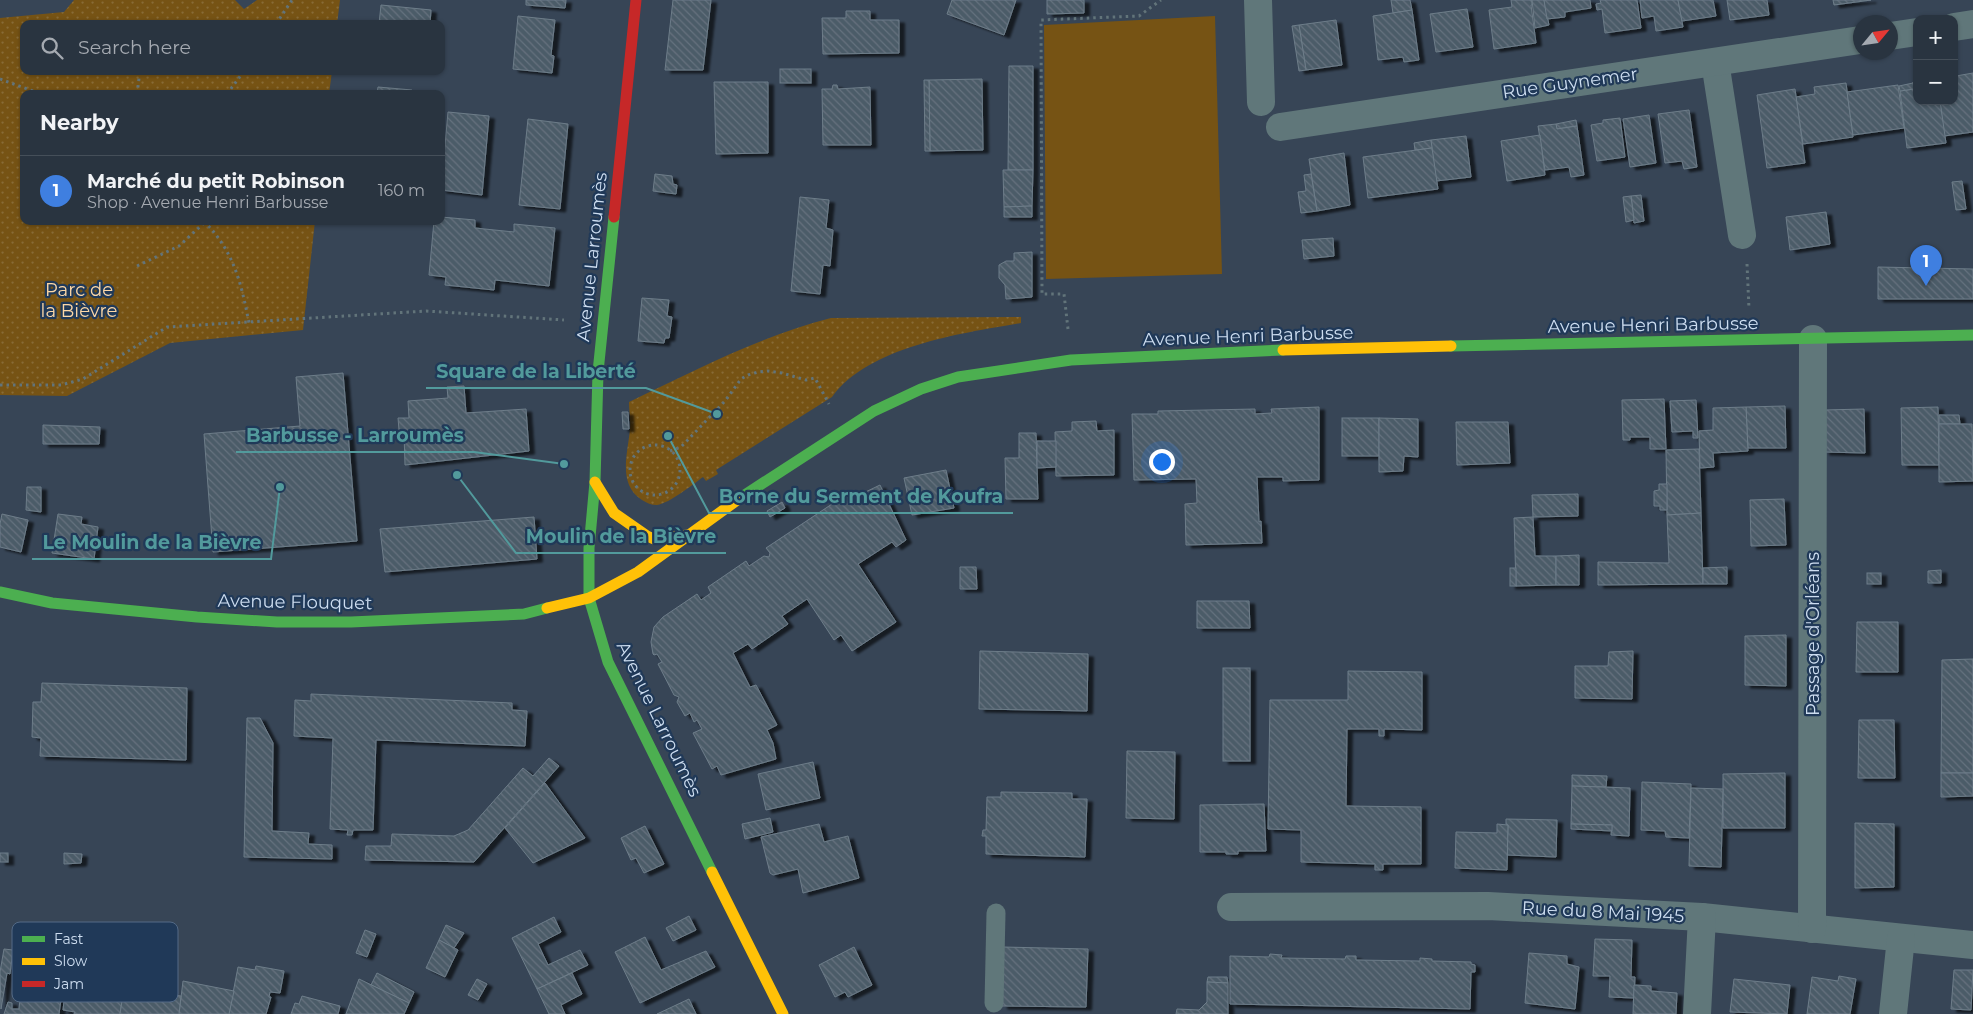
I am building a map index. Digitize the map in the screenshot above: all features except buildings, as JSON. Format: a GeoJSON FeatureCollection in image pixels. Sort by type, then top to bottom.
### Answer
{"type":"FeatureCollection","features":[{"type":"Feature","properties":{"kind":"main road","name":"Avenue Larroumès"},"geometry":{"type":"LineString","coordinates":[[636,0],[598,372],[589,598],[608,662],[783,1014]]}},
{"type":"Feature","properties":{"kind":"main road","name":"Avenue Henri Barbusse"},"geometry":{"type":"LineString","coordinates":[[589,598],[638,572],[688,535],[874,411],[921,389],[958,377],[1071,360],[1242,351],[1973,335]]}},
{"type":"Feature","properties":{"kind":"main road"},"geometry":{"type":"LineString","coordinates":[[595,482],[614,513],[647,536],[654,538],[688,535]]}},
{"type":"Feature","properties":{"kind":"main road","name":"Avenue Flouquet"},"geometry":{"type":"LineString","coordinates":[[0,592],[52,603],[197,617],[277,622],[351,622],[508,616],[524,614],[589,598]]}},
{"type":"Feature","properties":{"kind":"street"},"geometry":{"type":"LineString","coordinates":[[1258,0],[1261,102]]}},
{"type":"Feature","properties":{"kind":"street"},"geometry":{"type":"LineString","coordinates":[[1958,26],[1973,24]]}},
{"type":"Feature","properties":{"kind":"street"},"geometry":{"type":"LineString","coordinates":[[1898,35],[1913,33]]}},
{"type":"Feature","properties":{"kind":"street","name":"Rue Guynemer"},"geometry":{"type":"LineString","coordinates":[[1280,127],[1853,41]]}},
{"type":"Feature","properties":{"kind":"street"},"geometry":{"type":"LineString","coordinates":[[1715,62],[1742,235]]}},
{"type":"Feature","properties":{"kind":"street","name":"Passage d'Orléans"},"geometry":{"type":"LineString","coordinates":[[1812,929],[1813,339]]}},
{"type":"Feature","properties":{"kind":"street","name":"Rue du 8 Mai 1945"},"geometry":{"type":"LineString","coordinates":[[1232,906],[1488,906],[1702,918],[1973,945]]}},
{"type":"Feature","properties":{"kind":"street"},"geometry":{"type":"LineString","coordinates":[[1697,1014],[1702,918]]}},
{"type":"Feature","properties":{"kind":"street"},"geometry":{"type":"LineString","coordinates":[[1893,1014],[1901,938]]}},
{"type":"Feature","properties":{"kind":"lane"},"geometry":{"type":"LineString","coordinates":[[994,1003],[996,913]]}},
{"type":"Feature","properties":{"kind":"path"},"geometry":{"type":"LineString","coordinates":[[279,20],[292,0]]}},
{"type":"Feature","properties":{"kind":"path"},"geometry":{"type":"LineString","coordinates":[[1068,329],[1064,294],[1042,294],[1041,20],[1139,16],[1161,0]]}},
{"type":"Feature","properties":{"kind":"path"},"geometry":{"type":"LineString","coordinates":[[138,90],[139,75]]}},
{"type":"Feature","properties":{"kind":"path"},"geometry":{"type":"LineString","coordinates":[[230,90],[241,75]]}},
{"type":"Feature","properties":{"kind":"path"},"geometry":{"type":"LineString","coordinates":[[0,79],[29,90]]}},
{"type":"Feature","properties":{"kind":"path"},"geometry":{"type":"LineString","coordinates":[[137,266],[179,246],[201,225]]}},
{"type":"Feature","properties":{"kind":"path"},"geometry":{"type":"LineString","coordinates":[[206,225],[230,256],[242,289],[249,323]]}},
{"type":"Feature","properties":{"kind":"path"},"geometry":{"type":"LineString","coordinates":[[1747,274],[1749,309]]}},
{"type":"Feature","properties":{"kind":"path"},"geometry":{"type":"LineString","coordinates":[[0,385],[61,385],[83,379],[167,327],[426,311],[564,320]]}},
{"type":"Feature","properties":{"kind":"path"},"geometry":{"type":"LineString","coordinates":[[670,451],[678,461],[680,469],[679,478],[675,485],[669,491],[653,495],[638,489],[633,482],[630,467],[637,453],[652,446],[660,446],[670,451],[681,447],[725,401],[741,379],[758,372],[782,373],[806,380],[815,378],[830,406]]}},
{"type":"Feature","properties":{"kind":"green space","name":"Parc de la Bièvre"},"geometry":{"type":"Polygon","coordinates":[[[74,0],[235,0],[244,9],[257,0],[340,0],[338,20],[20,20],[20,75],[331,75],[330,90],[20,90],[20,225],[315,225],[303,330],[170,343],[67,396],[0,395],[0,18],[64,12],[74,0]]]}},
{"type":"Feature","properties":{"kind":"green space"},"geometry":{"type":"Polygon","coordinates":[[[1215,16],[1222,274],[1046,279],[1044,25],[1215,16]]]}},
{"type":"Feature","properties":{"kind":"green space"},"geometry":{"type":"Polygon","coordinates":[[[1021,317],[1021,323],[945,337],[893,354],[869,365],[848,380],[832,397],[716,470],[718,474],[706,481],[703,477],[662,504],[655,505],[642,500],[629,486],[626,458],[630,426],[629,402],[753,344],[831,318],[1021,317]]]}},
{"type":"Feature","properties":{"kind":"traffic: fast"},"geometry":{"type":"LineString","coordinates":[[614,217],[598,372],[595,482],[589,548],[589,598],[608,662],[712,872]]}},
{"type":"Feature","properties":{"kind":"traffic: fast"},"geometry":{"type":"LineString","coordinates":[[1451,346],[1973,335]]}},
{"type":"Feature","properties":{"kind":"traffic: fast"},"geometry":{"type":"LineString","coordinates":[[740,498],[874,411],[921,389],[958,377],[1071,360],[1283,350]]}},
{"type":"Feature","properties":{"kind":"traffic: fast"},"geometry":{"type":"LineString","coordinates":[[0,592],[52,603],[197,617],[277,622],[351,622],[524,614],[547,608]]}},
{"type":"Feature","properties":{"kind":"traffic: slow"},"geometry":{"type":"LineString","coordinates":[[1283,350],[1451,346]]}},
{"type":"Feature","properties":{"kind":"traffic: slow"},"geometry":{"type":"LineString","coordinates":[[595,482],[614,513],[647,536],[654,539],[688,535]]}},
{"type":"Feature","properties":{"kind":"traffic: slow"},"geometry":{"type":"LineString","coordinates":[[547,608],[589,598],[638,572],[740,498]]}},
{"type":"Feature","properties":{"kind":"traffic: slow"},"geometry":{"type":"LineString","coordinates":[[712,872],[783,1014]]}},
{"type":"Feature","properties":{"kind":"traffic: jam"},"geometry":{"type":"LineString","coordinates":[[614,217],[636,0]]}},
{"type":"Feature","properties":{"kind":"place","name":"Marché du petit Robinson"},"geometry":{"type":"Point","coordinates":[1926,286]}},
{"type":"Feature","properties":{"kind":"place","name":"Square de la Liberté"},"geometry":{"type":"Point","coordinates":[717,414]}},
{"type":"Feature","properties":{"kind":"place","name":"Borne du Serment de Koufra"},"geometry":{"type":"Point","coordinates":[668,436]}},
{"type":"Feature","properties":{"kind":"place","name":"Barbusse - Larroumès"},"geometry":{"type":"Point","coordinates":[564,464]}},
{"type":"Feature","properties":{"kind":"place","name":"Moulin de la Bièvre"},"geometry":{"type":"Point","coordinates":[457,475]}},
{"type":"Feature","properties":{"kind":"place","name":"Le Moulin de la Bièvre"},"geometry":{"type":"Point","coordinates":[280,487]}}]}
